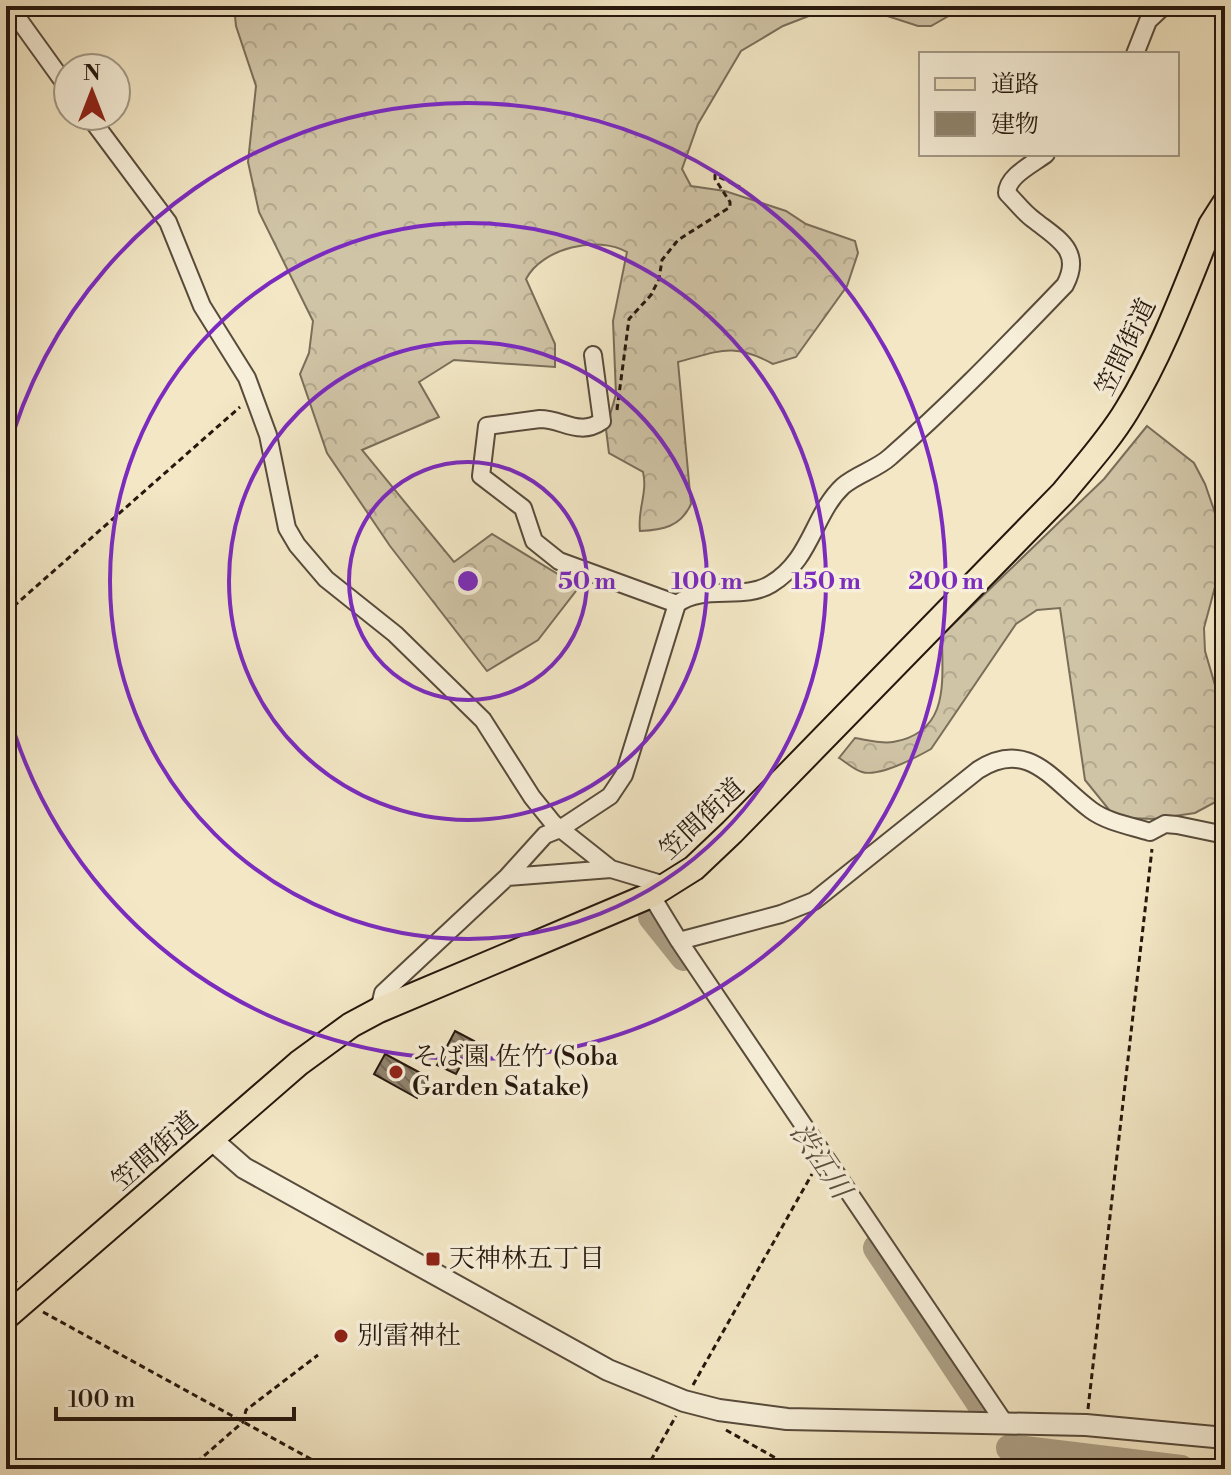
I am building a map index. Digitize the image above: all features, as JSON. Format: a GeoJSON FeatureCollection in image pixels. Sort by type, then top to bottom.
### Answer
{"type":"FeatureCollection","features":[{"type":"Feature","properties":{"kind":"main road","name":"笠間街道"},"geometry":{"type":"LineString","coordinates":[[6,1317],[327,1041],[379,1010],[660,891],[694,868],[1063,493],[1096,454],[1127,410],[1148,371],[1211,225],[1225,203]]}},
{"type":"Feature","properties":{"kind":"street"},"geometry":{"type":"LineString","coordinates":[[9,6],[52,66]]}},
{"type":"Feature","properties":{"kind":"street"},"geometry":{"type":"LineString","coordinates":[[1136,52],[1148,21],[1164,6]]}},
{"type":"Feature","properties":{"kind":"street"},"geometry":{"type":"LineString","coordinates":[[101,132],[168,222],[202,306],[254,394],[268,435],[287,528],[297,545],[326,579],[395,634],[483,720],[532,797],[560,829],[611,869],[660,891],[679,941],[1004,1422]]}},
{"type":"Feature","properties":{"kind":"street"},"geometry":{"type":"LineString","coordinates":[[379,1010],[383,993],[507,877],[545,835],[560,829],[610,796],[618,787],[677,604],[695,595],[758,589],[771,584],[804,553],[826,509],[842,487],[863,472],[887,461],[966,389],[1065,285],[1072,264],[1065,244],[1031,218],[1007,193],[1007,186],[1014,177],[1043,156]]}},
{"type":"Feature","properties":{"kind":"street"},"geometry":{"type":"LineString","coordinates":[[593,355],[602,421],[584,429],[573,429],[547,419],[487,426],[481,476],[523,508],[534,541],[559,561],[677,604]]}},
{"type":"Feature","properties":{"kind":"street"},"geometry":{"type":"LineString","coordinates":[[679,941],[804,907],[978,770],[1001,759],[1021,759],[1037,764],[1092,811],[1123,824],[1154,832],[1165,824],[1177,825],[1225,835]]}},
{"type":"Feature","properties":{"kind":"street"},"geometry":{"type":"LineString","coordinates":[[507,877],[611,869]]}},
{"type":"Feature","properties":{"kind":"street"},"geometry":{"type":"LineString","coordinates":[[211,1139],[244,1168],[608,1370],[684,1401],[719,1410],[787,1419],[1086,1425],[1225,1438]]}},
{"type":"Feature","properties":{"kind":"path"},"geometry":{"type":"LineString","coordinates":[[602,421],[616,413],[619,405],[629,319],[651,295],[659,279],[662,260],[678,240],[730,207],[715,175],[740,187]]}},
{"type":"Feature","properties":{"kind":"path"},"geometry":{"type":"LineString","coordinates":[[6,613],[254,394]]}},
{"type":"Feature","properties":{"kind":"path"},"geometry":{"type":"LineString","coordinates":[[1086,1425],[1154,832]]}},
{"type":"Feature","properties":{"kind":"path"},"geometry":{"type":"LineString","coordinates":[[646,1469],[812,1174]]}},
{"type":"Feature","properties":{"kind":"path"},"geometry":{"type":"LineString","coordinates":[[29,1297],[42,1311],[329,1469]]}},
{"type":"Feature","properties":{"kind":"path"},"geometry":{"type":"LineString","coordinates":[[189,1469],[243,1422],[246,1410],[318,1355]]}},
{"type":"Feature","properties":{"kind":"path"},"geometry":{"type":"LineString","coordinates":[[719,1410],[720,1426],[795,1469]]}},
{"type":"Feature","properties":{"kind":"green space"},"geometry":{"type":"Polygon","coordinates":[[[234,6],[966,6],[931,26],[918,26],[872,11],[819,12],[783,26],[741,51],[698,124],[682,169],[691,186],[725,191],[786,211],[806,224],[855,241],[858,253],[847,286],[796,357],[773,364],[747,353],[726,351],[678,362],[691,504],[682,518],[663,528],[640,531],[643,472],[609,453],[606,429],[616,394],[613,321],[627,252],[615,247],[587,245],[557,252],[544,259],[526,279],[555,344],[555,367],[454,360],[419,382],[439,417],[362,450],[454,562],[492,534],[579,587],[538,640],[487,671],[390,546],[327,453],[300,374],[309,353],[313,321],[259,212],[248,162],[256,86],[236,26],[234,6]]]}},
{"type":"Feature","properties":{"kind":"green space"},"geometry":{"type":"Polygon","coordinates":[[[1147,426],[1194,463],[1221,530],[1224,553],[1204,628],[1205,651],[1225,719],[1225,770],[1219,800],[1195,813],[1154,819],[1128,818],[1110,811],[1085,780],[1060,608],[1037,610],[1016,624],[931,749],[897,766],[869,773],[856,770],[839,758],[855,738],[893,742],[912,736],[925,727],[934,716],[942,686],[942,635],[1104,479],[1147,426]]]}},
{"type":"Feature","properties":{"kind":"building"},"geometry":{"type":"Polygon","coordinates":[[[455,1031],[474,1041],[456,1074],[437,1065],[455,1031]]]}},
{"type":"Feature","properties":{"kind":"building","name":"そば園 佐竹 (Soba Garden Satake)"},"geometry":{"type":"Polygon","coordinates":[[[385,1054],[428,1077],[417,1098],[374,1074],[385,1054]]]}},
{"type":"Feature","properties":{"kind":"waterway","name":"渋江川"},"geometry":{"type":"LineString","coordinates":[[652,917],[684,957]]}},
{"type":"Feature","properties":{"kind":"waterway","name":"渋江川"},"geometry":{"type":"LineString","coordinates":[[877,1248],[984,1409]]}},
{"type":"Feature","properties":{"kind":"waterway","name":"渋江川"},"geometry":{"type":"LineString","coordinates":[[1010,1448],[1181,1469]]}},
{"type":"Feature","properties":{"kind":"place","name":"そば園 佐竹 (Soba Garden Satake)"},"geometry":{"type":"Point","coordinates":[396,1072]}},
{"type":"Feature","properties":{"kind":"place","name":"天神林五丁目"},"geometry":{"type":"Point","coordinates":[433,1259]}},
{"type":"Feature","properties":{"kind":"place","name":"別雷神社"},"geometry":{"type":"Point","coordinates":[341,1336]}}]}
